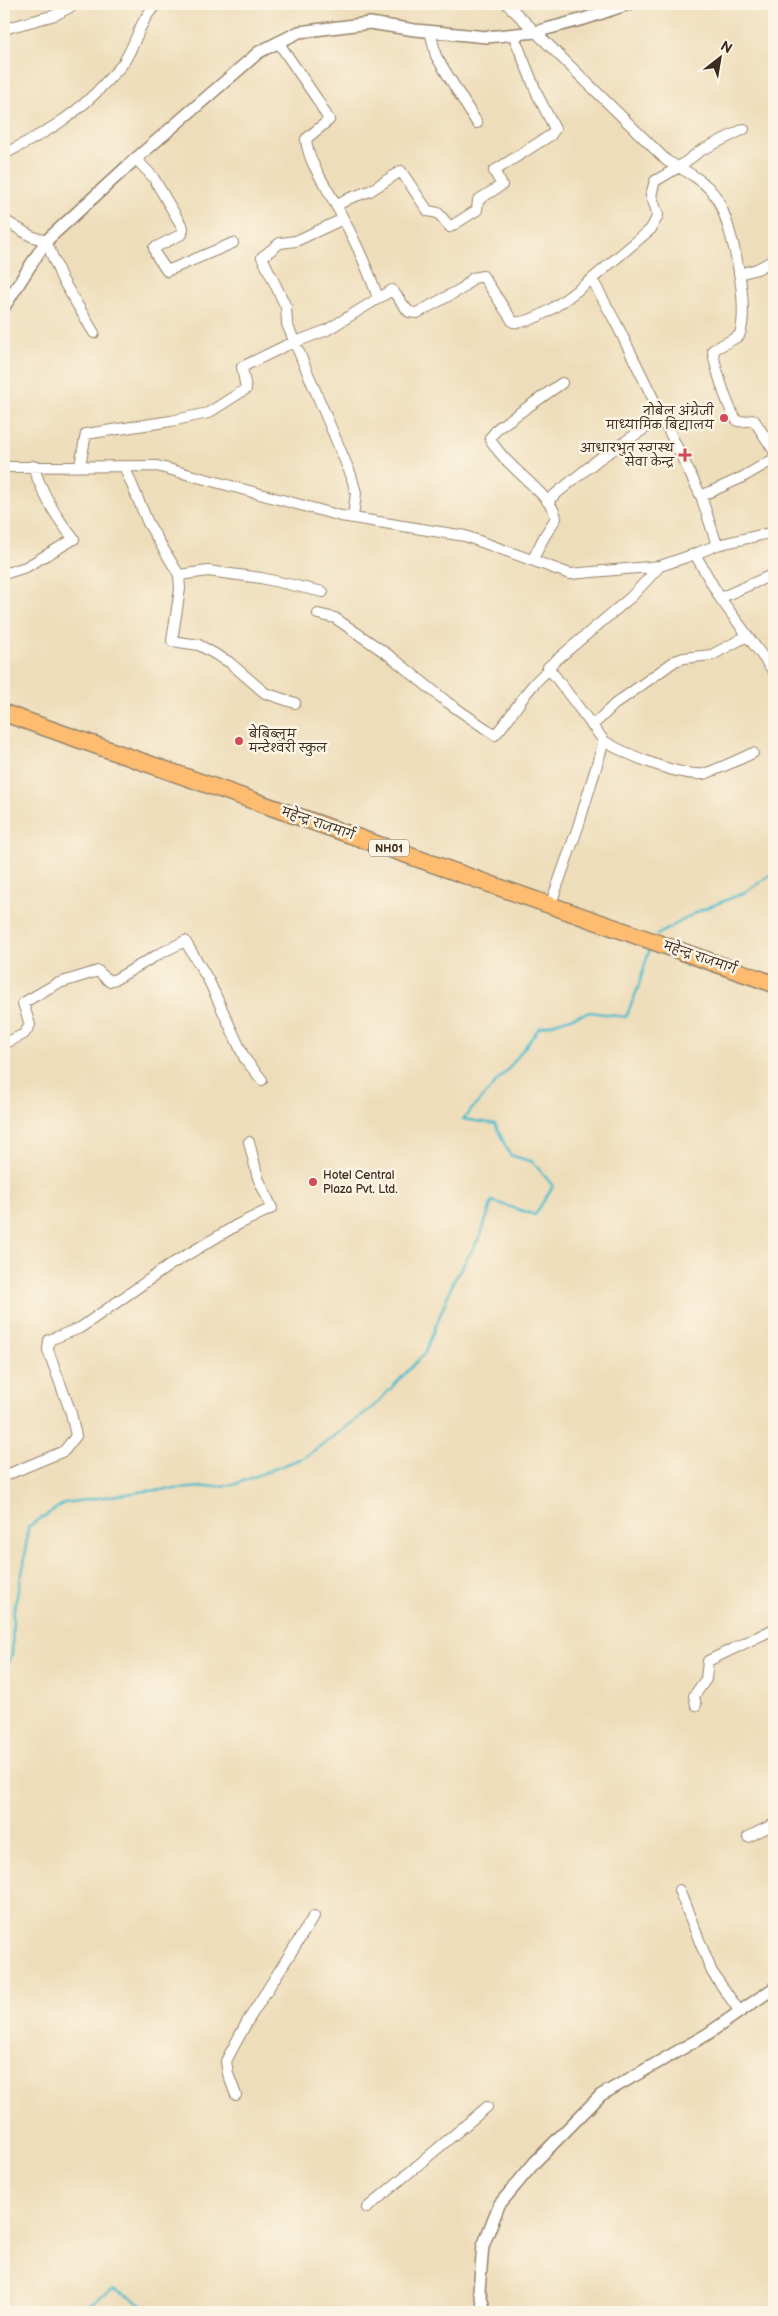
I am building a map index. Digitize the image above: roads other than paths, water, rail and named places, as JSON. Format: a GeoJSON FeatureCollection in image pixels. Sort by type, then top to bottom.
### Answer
{"type":"FeatureCollection","features":[{"type":"Feature","properties":{"kind":"highway","name":"महेन्द्र राजमार्ग"},"geometry":{"type":"LineString","coordinates":[[4,713],[774,984]]}},
{"type":"Feature","properties":{"kind":"street"},"geometry":{"type":"LineString","coordinates":[[4,29],[55,15],[70,7],[69,4]]}},
{"type":"Feature","properties":{"kind":"street"},"geometry":{"type":"LineString","coordinates":[[4,154],[39,136],[72,115],[97,92],[125,61],[147,13],[157,4]]}},
{"type":"Feature","properties":{"kind":"street"},"geometry":{"type":"LineString","coordinates":[[508,4],[666,161],[692,173],[716,197],[735,247],[739,274],[742,330],[739,336],[716,346],[713,350],[713,355],[718,375],[735,418],[741,422],[754,420],[774,451]]}},
{"type":"Feature","properties":{"kind":"street"},"geometry":{"type":"LineString","coordinates":[[4,307],[46,241],[136,159],[259,52],[278,42],[299,32],[370,23],[430,32],[487,37],[535,32],[584,19],[628,4]]}},
{"type":"Feature","properties":{"kind":"street"},"geometry":{"type":"LineString","coordinates":[[430,32],[436,56],[476,123]]}},
{"type":"Feature","properties":{"kind":"street"},"geometry":{"type":"LineString","coordinates":[[336,206],[350,198],[370,191],[402,171],[428,211],[438,213],[450,227],[476,210],[478,200],[502,185],[494,171],[551,135],[555,129],[538,96],[513,34]]}},
{"type":"Feature","properties":{"kind":"street"},"geometry":{"type":"LineString","coordinates":[[278,42],[317,98],[329,120],[306,139],[307,148],[316,171],[370,273],[378,298]]}},
{"type":"Feature","properties":{"kind":"street"},"geometry":{"type":"LineString","coordinates":[[80,465],[86,434],[171,422],[208,413],[246,389],[242,367],[294,342],[327,330],[392,290],[409,312],[417,313],[463,288],[473,278],[483,276],[513,322],[524,323],[562,302],[651,228],[658,215],[651,195],[655,181],[679,167],[700,151],[744,129]]}},
{"type":"Feature","properties":{"kind":"street"},"geometry":{"type":"LineString","coordinates":[[136,159],[153,177],[183,228],[182,234],[154,248],[156,255],[167,271],[197,260],[233,243]]}},
{"type":"Feature","properties":{"kind":"street"},"geometry":{"type":"LineString","coordinates":[[342,219],[296,241],[280,243],[262,257],[286,307],[287,324],[351,476],[356,493],[353,517]]}},
{"type":"Feature","properties":{"kind":"street"},"geometry":{"type":"LineString","coordinates":[[4,220],[31,236],[46,241],[62,279],[94,333]]}},
{"type":"Feature","properties":{"kind":"street"},"geometry":{"type":"LineString","coordinates":[[739,274],[757,269],[774,260]]}},
{"type":"Feature","properties":{"kind":"street"},"geometry":{"type":"LineString","coordinates":[[592,278],[616,322],[701,496],[717,545]]}},
{"type":"Feature","properties":{"kind":"street"},"geometry":{"type":"LineString","coordinates":[[533,559],[544,536],[556,518],[547,501],[511,467],[490,438],[498,428],[562,383]]}},
{"type":"Feature","properties":{"kind":"street"},"geometry":{"type":"LineString","coordinates":[[547,501],[599,459],[662,416]]}},
{"type":"Feature","properties":{"kind":"street"},"geometry":{"type":"LineString","coordinates":[[701,496],[741,478],[774,459]]}},
{"type":"Feature","properties":{"kind":"street"},"geometry":{"type":"LineString","coordinates":[[4,467],[80,465],[157,466],[353,517],[465,536],[533,559],[570,574],[660,566],[717,545],[774,532]]}},
{"type":"Feature","properties":{"kind":"street"},"geometry":{"type":"LineString","coordinates":[[4,574],[26,567],[74,539],[61,524],[40,485],[33,466]]}},
{"type":"Feature","properties":{"kind":"street"},"geometry":{"type":"LineString","coordinates":[[124,466],[148,523],[179,575],[180,589],[172,641],[199,645],[229,662],[265,693],[295,703]]}},
{"type":"Feature","properties":{"kind":"street"},"geometry":{"type":"LineString","coordinates":[[695,554],[720,598],[774,672]]}},
{"type":"Feature","properties":{"kind":"street"},"geometry":{"type":"LineString","coordinates":[[660,566],[631,597],[548,666],[604,741],[618,750],[644,760],[697,773],[711,772],[754,753]]}},
{"type":"Feature","properties":{"kind":"street"},"geometry":{"type":"LineString","coordinates":[[179,575],[208,571],[261,578],[323,592]]}},
{"type":"Feature","properties":{"kind":"street"},"geometry":{"type":"LineString","coordinates":[[720,598],[774,574]]}},
{"type":"Feature","properties":{"kind":"street"},"geometry":{"type":"LineString","coordinates":[[318,614],[335,618],[390,656],[447,702],[495,735],[508,721],[535,680],[550,669]]}},
{"type":"Feature","properties":{"kind":"street"},"geometry":{"type":"LineString","coordinates":[[592,726],[615,704],[675,661],[684,658],[712,655],[746,636]]}},
{"type":"Feature","properties":{"kind":"street"},"geometry":{"type":"LineString","coordinates":[[550,906],[578,827],[604,741]]}},
{"type":"Feature","properties":{"kind":"street"},"geometry":{"type":"LineString","coordinates":[[4,1044],[24,1034],[30,1025],[23,1003],[56,984],[98,971],[108,981],[116,979],[185,941],[209,981],[245,1059],[262,1080]]}},
{"type":"Feature","properties":{"kind":"street"},"geometry":{"type":"LineString","coordinates":[[4,1476],[64,1451],[76,1436],[70,1412],[48,1350],[49,1340],[80,1328],[170,1265],[272,1208],[258,1178],[249,1142]]}},
{"type":"Feature","properties":{"kind":"street"},"geometry":{"type":"LineString","coordinates":[[696,1705],[694,1696],[706,1679],[708,1661],[774,1629]]}},
{"type":"Feature","properties":{"kind":"street"},"geometry":{"type":"LineString","coordinates":[[748,1837],[774,1824]]}},
{"type":"Feature","properties":{"kind":"street"},"geometry":{"type":"LineString","coordinates":[[679,1890],[712,1972],[740,2012]]}},
{"type":"Feature","properties":{"kind":"street"},"geometry":{"type":"LineString","coordinates":[[236,2095],[228,2074],[226,2061],[247,2022],[314,1916]]}},
{"type":"Feature","properties":{"kind":"street"},"geometry":{"type":"LineString","coordinates":[[485,2312],[480,2290],[483,2246],[499,2205],[535,2162],[601,2096],[706,2035],[774,1988]]}},
{"type":"Feature","properties":{"kind":"street"},"geometry":{"type":"LineString","coordinates":[[366,2208],[487,2107]]}},
{"type":"Feature","properties":{"kind":"waterway"},"geometry":{"type":"LineString","coordinates":[[657,935],[699,911],[746,892],[774,872]]}},
{"type":"Feature","properties":{"kind":"waterway"},"geometry":{"type":"LineString","coordinates":[[4,1673],[12,1655],[13,1614],[24,1564],[28,1527],[64,1503],[146,1491],[233,1485],[305,1457],[373,1407],[425,1353],[454,1280],[481,1235],[492,1201],[535,1215],[553,1186],[533,1162],[510,1155],[495,1124],[463,1119],[510,1067],[539,1028],[590,1012],[626,1017],[638,988],[650,947]]}},
{"type":"Feature","properties":{"kind":"waterway"},"geometry":{"type":"LineString","coordinates":[[84,2312],[90,2304],[113,2289],[150,2308],[176,2312]]}},
{"type":"Feature","properties":{"kind":"place","name":"नोबेल अंग्रेजी माध्यामिक बिद्यालय"},"geometry":{"type":"Point","coordinates":[724,418]}},
{"type":"Feature","properties":{"kind":"place","name":"आधारभुत स्वास्थ सेवा केन्द्र"},"geometry":{"type":"Point","coordinates":[685,455]}},
{"type":"Feature","properties":{"kind":"place","name":"बेबिब्लुम मन्टेश्वरी स्कुल"},"geometry":{"type":"Point","coordinates":[239,741]}},
{"type":"Feature","properties":{"kind":"place","name":"Hotel Central Plaza Pvt. Ltd."},"geometry":{"type":"Point","coordinates":[313,1182]}}]}
